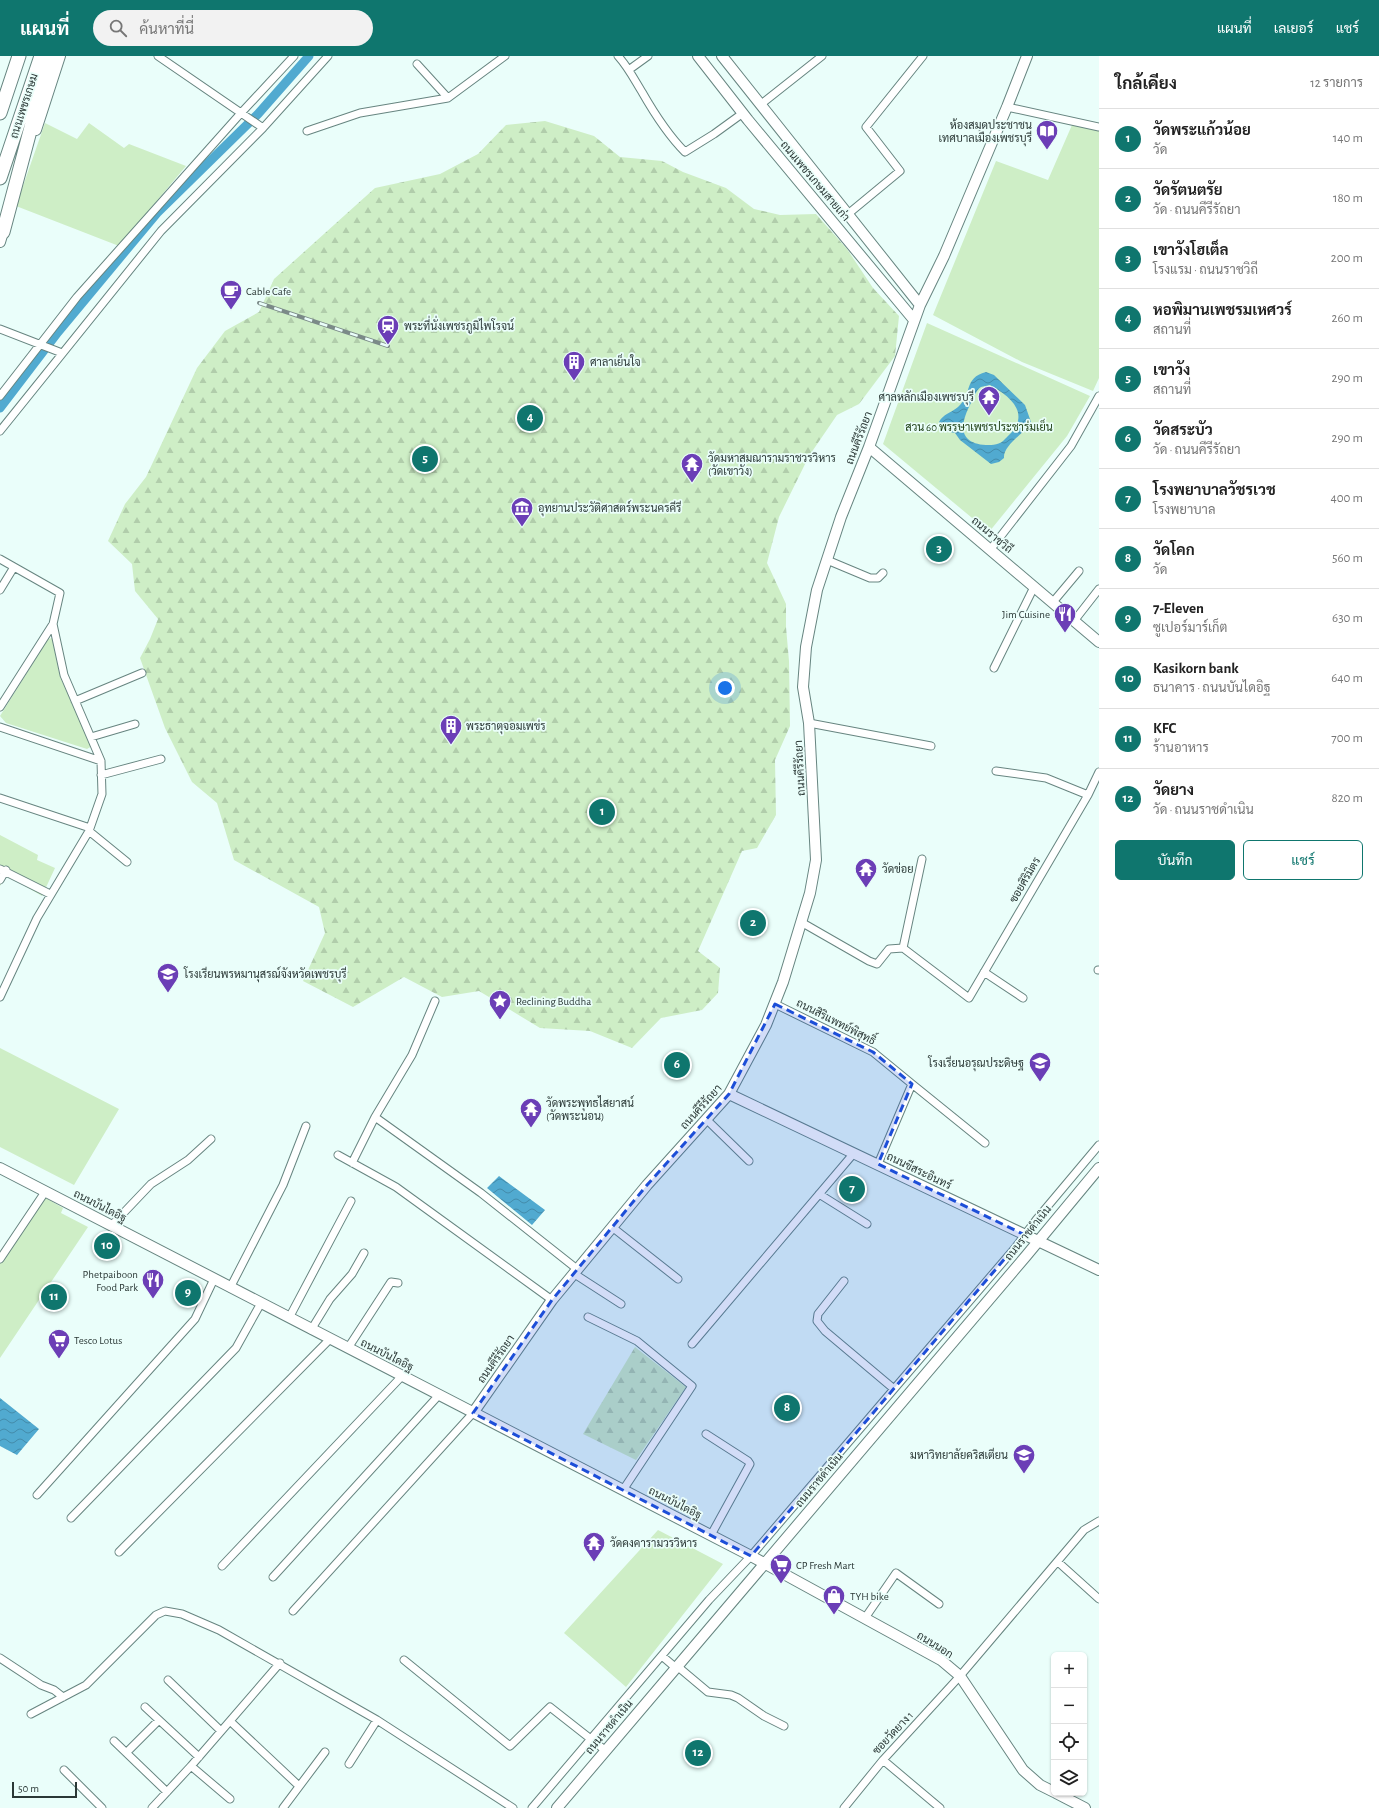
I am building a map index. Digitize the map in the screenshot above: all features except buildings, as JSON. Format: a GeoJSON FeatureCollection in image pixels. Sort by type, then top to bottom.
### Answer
{"type":"FeatureCollection","features":[{"type":"Feature","properties":{"kind":"highway","name":"ถนนเพชรเกษม"},"geometry":{"type":"LineString","coordinates":[[0,113],[19,56]]}},
{"type":"Feature","properties":{"kind":"highway","name":"ถนนเพชรเกษม"},"geometry":{"type":"LineString","coordinates":[[0,178],[41,56]]}},
{"type":"Feature","properties":{"kind":"highway"},"geometry":{"type":"LineString","coordinates":[[2,237],[50,56]]}},
{"type":"Feature","properties":{"kind":"main road"},"geometry":{"type":"LineString","coordinates":[[2,237],[60,56]]}},
{"type":"Feature","properties":{"kind":"main road","name":"ถนนเพชรเกษมสายเก่า"},"geometry":{"type":"LineString","coordinates":[[698,56],[742,113],[914,320]]}},
{"type":"Feature","properties":{"kind":"main road","name":"ถนนเพชรเกษมสายเก่า"},"geometry":{"type":"LineString","coordinates":[[722,56],[920,305]]}},
{"type":"Feature","properties":{"kind":"main road","name":"ถนนคีรีรัถยา"},"geometry":{"type":"LineString","coordinates":[[473,1414],[552,1300],[575,1271],[651,1179],[729,1094],[766,1025],[775,1004],[810,893],[816,860],[809,723],[803,687],[806,647],[817,590],[841,517],[869,447],[914,320],[944,256],[1007,107],[1024,57]]}},
{"type":"Feature","properties":{"kind":"main road","name":"ถนนราชวิถี"},"geometry":{"type":"LineString","coordinates":[[869,447],[1099,642]]}},
{"type":"Feature","properties":{"kind":"main road","name":"ถนนขีสระอินทร์"},"geometry":{"type":"LineString","coordinates":[[729,1094],[1099,1270]]}},
{"type":"Feature","properties":{"kind":"main road","name":"ถนนบันไดอิฐ"},"geometry":{"type":"LineString","coordinates":[[0,1168],[473,1414],[764,1563]]}},
{"type":"Feature","properties":{"kind":"main road","name":"ถนนราชดำเนิน"},"geometry":{"type":"LineString","coordinates":[[557,1808],[1099,1168]]}},
{"type":"Feature","properties":{"kind":"main road","name":"ถนนนอก"},"geometry":{"type":"LineString","coordinates":[[764,1563],[941,1660],[960,1676],[1023,1770],[1040,1785],[1051,1791]]}},
{"type":"Feature","properties":{"kind":"main road","name":"ถนนนอก"},"geometry":{"type":"LineString","coordinates":[[1061,1796],[1083,1808]]}},
{"type":"Feature","properties":{"kind":"street"},"geometry":{"type":"LineString","coordinates":[[158,56],[261,126]]}},
{"type":"Feature","properties":{"kind":"street"},"geometry":{"type":"LineString","coordinates":[[0,396],[77,297],[244,114],[294,56]]}},
{"type":"Feature","properties":{"kind":"street"},"geometry":{"type":"LineString","coordinates":[[0,431],[161,231],[328,56]]}},
{"type":"Feature","properties":{"kind":"street"},"geometry":{"type":"LineString","coordinates":[[307,131],[360,113],[448,98],[505,56]]}},
{"type":"Feature","properties":{"kind":"street"},"geometry":{"type":"LineString","coordinates":[[618,56],[630,69],[642,92],[672,139],[685,152],[714,134],[742,113]]}},
{"type":"Feature","properties":{"kind":"street"},"geometry":{"type":"LineString","coordinates":[[630,69],[648,56]]}},
{"type":"Feature","properties":{"kind":"street"},"geometry":{"type":"LineString","coordinates":[[760,104],[822,56]]}},
{"type":"Feature","properties":{"kind":"street"},"geometry":{"type":"LineString","coordinates":[[848,214],[900,171],[866,127],[924,56]]}},
{"type":"Feature","properties":{"kind":"street"},"geometry":{"type":"LineString","coordinates":[[417,64],[448,98]]}},
{"type":"Feature","properties":{"kind":"street"},"geometry":{"type":"LineString","coordinates":[[1007,107],[1099,127]]}},
{"type":"Feature","properties":{"kind":"street"},"geometry":{"type":"LineString","coordinates":[[0,329],[62,353]]}},
{"type":"Feature","properties":{"kind":"street"},"geometry":{"type":"LineString","coordinates":[[990,550],[1070,446],[1099,396]]}},
{"type":"Feature","properties":{"kind":"street"},"geometry":{"type":"LineString","coordinates":[[0,559],[60,593],[53,624],[0,706]]}},
{"type":"Feature","properties":{"kind":"street"},"geometry":{"type":"LineString","coordinates":[[827,560],[870,578],[878,578],[883,573]]}},
{"type":"Feature","properties":{"kind":"street"},"geometry":{"type":"LineString","coordinates":[[0,590],[14,567]]}},
{"type":"Feature","properties":{"kind":"street"},"geometry":{"type":"LineString","coordinates":[[1053,602],[1079,571]]}},
{"type":"Feature","properties":{"kind":"street"},"geometry":{"type":"LineString","coordinates":[[994,668],[1034,587]]}},
{"type":"Feature","properties":{"kind":"street"},"geometry":{"type":"LineString","coordinates":[[1074,621],[1099,589]]}},
{"type":"Feature","properties":{"kind":"street"},"geometry":{"type":"LineString","coordinates":[[0,996],[36,918],[90,829],[102,794],[101,760],[64,675],[53,624]]}},
{"type":"Feature","properties":{"kind":"street"},"geometry":{"type":"LineString","coordinates":[[75,700],[142,674]]}},
{"type":"Feature","properties":{"kind":"street"},"geometry":{"type":"LineString","coordinates":[[809,723],[931,746]]}},
{"type":"Feature","properties":{"kind":"street"},"geometry":{"type":"LineString","coordinates":[[91,737],[135,724]]}},
{"type":"Feature","properties":{"kind":"street"},"geometry":{"type":"LineString","coordinates":[[0,727],[101,760]]}},
{"type":"Feature","properties":{"kind":"street"},"geometry":{"type":"LineString","coordinates":[[101,776],[161,759]]}},
{"type":"Feature","properties":{"kind":"street"},"geometry":{"type":"LineString","coordinates":[[996,771],[1046,778],[1088,795]]}},
{"type":"Feature","properties":{"kind":"street","name":"ซอยศิริมิตร"},"geometry":{"type":"LineString","coordinates":[[902,948],[969,998],[1088,795],[1099,772]]}},
{"type":"Feature","properties":{"kind":"street"},"geometry":{"type":"LineString","coordinates":[[0,798],[90,829],[127,862]]}},
{"type":"Feature","properties":{"kind":"street"},"geometry":{"type":"LineString","coordinates":[[801,922],[869,961],[877,964],[889,949],[902,948],[922,859]]}},
{"type":"Feature","properties":{"kind":"street"},"geometry":{"type":"LineString","coordinates":[[0,880],[3,869],[50,894]]}},
{"type":"Feature","properties":{"kind":"street"},"geometry":{"type":"LineString","coordinates":[[984,972],[1023,998]]}},
{"type":"Feature","properties":{"kind":"street"},"geometry":{"type":"LineString","coordinates":[[352,1163],[375,1117],[412,1054],[435,1001]]}},
{"type":"Feature","properties":{"kind":"street","name":"ถนนสิริแพทย์พิสุทธิ์"},"geometry":{"type":"LineString","coordinates":[[775,1004],[873,1052],[985,1143]]}},
{"type":"Feature","properties":{"kind":"street"},"geometry":{"type":"LineString","coordinates":[[878,1164],[912,1084]]}},
{"type":"Feature","properties":{"kind":"street"},"geometry":{"type":"LineString","coordinates":[[375,1117],[481,1193],[575,1271],[621,1304]]}},
{"type":"Feature","properties":{"kind":"street"},"geometry":{"type":"LineString","coordinates":[[706,1120],[748,1161]]}},
{"type":"Feature","properties":{"kind":"street"},"geometry":{"type":"LineString","coordinates":[[230,1288],[283,1185],[306,1126]]}},
{"type":"Feature","properties":{"kind":"street"},"geometry":{"type":"LineString","coordinates":[[112,1226],[151,1184],[188,1160],[211,1139]]}},
{"type":"Feature","properties":{"kind":"street"},"geometry":{"type":"LineString","coordinates":[[532,1808],[709,1600],[751,1556],[1099,1146]]}},
{"type":"Feature","properties":{"kind":"street"},"geometry":{"type":"LineString","coordinates":[[692,1344],[854,1153]]}},
{"type":"Feature","properties":{"kind":"street"},"geometry":{"type":"LineString","coordinates":[[338,1155],[396,1187],[552,1300]]}},
{"type":"Feature","properties":{"kind":"street"},"geometry":{"type":"LineString","coordinates":[[1075,1174],[1086,1184]]}},
{"type":"Feature","properties":{"kind":"street"},"geometry":{"type":"LineString","coordinates":[[0,1259],[45,1192]]}},
{"type":"Feature","properties":{"kind":"street"},"geometry":{"type":"LineString","coordinates":[[819,1194],[867,1224]]}},
{"type":"Feature","properties":{"kind":"street"},"geometry":{"type":"LineString","coordinates":[[289,1318],[351,1200]]}},
{"type":"Feature","properties":{"kind":"street"},"geometry":{"type":"LineString","coordinates":[[612,1227],[678,1280]]}},
{"type":"Feature","properties":{"kind":"street"},"geometry":{"type":"LineString","coordinates":[[311,1330],[334,1294],[352,1274],[364,1253]]}},
{"type":"Feature","properties":{"kind":"street"},"geometry":{"type":"LineString","coordinates":[[37,1495],[195,1319],[214,1279]]}},
{"type":"Feature","properties":{"kind":"street"},"geometry":{"type":"LineString","coordinates":[[348,1348],[389,1284],[392,1281],[398,1283]]}},
{"type":"Feature","properties":{"kind":"street"},"geometry":{"type":"LineString","coordinates":[[844,1281],[818,1314],[818,1323],[894,1389]]}},
{"type":"Feature","properties":{"kind":"street"},"geometry":{"type":"LineString","coordinates":[[71,1518],[236,1348],[261,1304]]}},
{"type":"Feature","properties":{"kind":"street"},"geometry":{"type":"LineString","coordinates":[[588,1317],[637,1341],[692,1386],[622,1490]]}},
{"type":"Feature","properties":{"kind":"street"},"geometry":{"type":"LineString","coordinates":[[119,1552],[330,1339]]}},
{"type":"Feature","properties":{"kind":"street"},"geometry":{"type":"LineString","coordinates":[[222,1566],[402,1376]]}},
{"type":"Feature","properties":{"kind":"street"},"geometry":{"type":"LineString","coordinates":[[274,1577],[439,1395]]}},
{"type":"Feature","properties":{"kind":"street"},"geometry":{"type":"LineString","coordinates":[[293,1611],[473,1414]]}},
{"type":"Feature","properties":{"kind":"street"},"geometry":{"type":"LineString","coordinates":[[706,1434],[748,1461],[750,1464],[711,1536]]}},
{"type":"Feature","properties":{"kind":"street","name":"ซอยวัดยาง 1"},"geometry":{"type":"LineString","coordinates":[[844,1808],[883,1760],[960,1676],[1084,1530],[1099,1521]]}},
{"type":"Feature","properties":{"kind":"street"},"geometry":{"type":"LineString","coordinates":[[1058,1562],[1099,1599]]}},
{"type":"Feature","properties":{"kind":"street"},"geometry":{"type":"LineString","coordinates":[[865,1618],[896,1573],[939,1604]]}},
{"type":"Feature","properties":{"kind":"street"},"geometry":{"type":"LineString","coordinates":[[31,1714],[86,1685],[156,1615],[165,1611],[182,1614],[219,1630],[377,1720],[513,1808]]}},
{"type":"Feature","properties":{"kind":"street"},"geometry":{"type":"LineString","coordinates":[[662,1656],[708,1692],[731,1695],[738,1698],[764,1716],[784,1726]]}},
{"type":"Feature","properties":{"kind":"street"},"geometry":{"type":"LineString","coordinates":[[0,1658],[41,1685],[54,1690],[63,1697]]}},
{"type":"Feature","properties":{"kind":"street"},"geometry":{"type":"LineString","coordinates":[[404,1660],[510,1746],[550,1706],[606,1751]]}},
{"type":"Feature","properties":{"kind":"street"},"geometry":{"type":"LineString","coordinates":[[152,1808],[199,1757],[280,1664]]}},
{"type":"Feature","properties":{"kind":"street"},"geometry":{"type":"LineString","coordinates":[[168,1680],[221,1731]]}},
{"type":"Feature","properties":{"kind":"street"},"geometry":{"type":"LineString","coordinates":[[145,1707],[199,1757]]}},
{"type":"Feature","properties":{"kind":"street"},"geometry":{"type":"LineString","coordinates":[[127,1752],[159,1720]]}},
{"type":"Feature","properties":{"kind":"street"},"geometry":{"type":"LineString","coordinates":[[349,1764],[377,1720]]}},
{"type":"Feature","properties":{"kind":"street"},"geometry":{"type":"LineString","coordinates":[[230,1721],[299,1786]]}},
{"type":"Feature","properties":{"kind":"street"},"geometry":{"type":"LineString","coordinates":[[114,1741],[167,1792]]}},
{"type":"Feature","properties":{"kind":"street"},"geometry":{"type":"LineString","coordinates":[[283,1808],[325,1752]]}},
{"type":"Feature","properties":{"kind":"street"},"geometry":{"type":"LineString","coordinates":[[883,1760],[940,1808]]}},
{"type":"Feature","properties":{"kind":"street"},"geometry":{"type":"LineString","coordinates":[[191,1766],[230,1799]]}},
{"type":"Feature","properties":{"kind":"street"},"geometry":{"type":"LineString","coordinates":[[64,1770],[102,1808]]}},
{"type":"Feature","properties":{"kind":"highlighted area"},"geometry":{"type":"Polygon","coordinates":[[[775,1004],[873,1052],[912,1084],[878,1164],[1025,1235],[751,1556],[473,1413],[552,1300],[647,1185],[729,1094],[775,1004]]]}},
{"type":"Feature","properties":{"kind":"green space"},"geometry":{"type":"Polygon","coordinates":[[[545,121],[594,136],[620,157],[662,161],[683,172],[726,188],[754,209],[780,215],[816,214],[847,249],[873,288],[899,316],[895,356],[859,404],[837,415],[809,456],[779,517],[767,563],[786,604],[790,726],[775,760],[776,815],[757,848],[742,851],[698,951],[720,968],[718,993],[702,1010],[661,1018],[632,1048],[590,1031],[540,1028],[479,991],[442,997],[404,977],[353,1007],[303,981],[325,933],[319,907],[234,860],[217,803],[192,782],[165,728],[140,658],[158,619],[135,591],[132,564],[108,541],[125,504],[146,477],[197,368],[225,331],[259,312],[274,279],[375,188],[440,174],[478,154],[506,125],[545,121]]]}},
{"type":"Feature","properties":{"kind":"green space"},"geometry":{"type":"Polygon","coordinates":[[[45,123],[77,139],[89,123],[124,148],[129,144],[186,166],[119,246],[16,206],[45,123]]]}},
{"type":"Feature","properties":{"kind":"green space"},"geometry":{"type":"Polygon","coordinates":[[[1072,125],[1099,131],[1099,378],[1093,391],[1022,362],[933,315],[996,161],[1048,180],[1072,125]]]}},
{"type":"Feature","properties":{"kind":"green space","name":"สวน 60 พรรษาเพชรประชาร่มเย็น"},"geometry":{"type":"Polygon","coordinates":[[[927,323],[1090,396],[1067,436],[989,532],[883,444],[927,323]]]}},
{"type":"Feature","properties":{"kind":"green space"},"geometry":{"type":"Polygon","coordinates":[[[52,638],[60,677],[92,746],[87,749],[6,723],[0,716],[48,639],[52,638]]]}},
{"type":"Feature","properties":{"kind":"green space"},"geometry":{"type":"Polygon","coordinates":[[[0,835],[38,855],[37,860],[55,868],[42,896],[6,875],[0,886],[0,835]]]}},
{"type":"Feature","properties":{"kind":"green space"},"geometry":{"type":"Polygon","coordinates":[[[0,1048],[119,1109],[74,1185],[0,1147],[0,1048]]]}},
{"type":"Feature","properties":{"kind":"green space"},"geometry":{"type":"Polygon","coordinates":[[[44,1197],[63,1208],[61,1213],[88,1227],[0,1358],[0,1260],[44,1197]]]}},
{"type":"Feature","properties":{"kind":"green space"},"geometry":{"type":"Polygon","coordinates":[[[635,1347],[686,1387],[636,1460],[583,1434],[635,1347]]]}},
{"type":"Feature","properties":{"kind":"green space"},"geometry":{"type":"Polygon","coordinates":[[[658,1530],[723,1564],[626,1687],[564,1633],[658,1530]]]}},
{"type":"Feature","properties":{"kind":"water"},"geometry":{"type":"Polygon","coordinates":[[[986,372],[994,375],[1025,405],[1031,422],[1010,444],[1004,458],[999,462],[991,464],[960,440],[955,433],[945,431],[939,422],[943,417],[963,402],[971,382],[979,375],[986,372]],[[990,385],[979,388],[965,417],[963,424],[965,436],[976,443],[991,445],[1001,442],[1012,432],[1017,424],[1018,411],[1015,406],[1007,396],[990,385]]]}},
{"type":"Feature","properties":{"kind":"water"},"geometry":{"type":"Polygon","coordinates":[[[499,1176],[545,1210],[532,1225],[487,1188],[499,1176]]]}},
{"type":"Feature","properties":{"kind":"water"},"geometry":{"type":"Polygon","coordinates":[[[0,1398],[39,1429],[17,1455],[0,1446],[0,1398]]]}},
{"type":"Feature","properties":{"kind":"waterway"},"geometry":{"type":"LineString","coordinates":[[0,408],[58,332],[157,213],[258,114],[309,56]]}},
{"type":"Feature","properties":{"kind":"railway"},"geometry":{"type":"LineString","coordinates":[[259,303],[388,346]]}},
{"type":"Feature","properties":{"kind":"place","name":"ห้องสมุดประชาชน เทศบาลเมืองเพชรบุรี"},"geometry":{"type":"Point","coordinates":[1047,150]}},
{"type":"Feature","properties":{"kind":"place","name":"Cable Cafe"},"geometry":{"type":"Point","coordinates":[231,310]}},
{"type":"Feature","properties":{"kind":"place","name":"พระที่นั่งเพชรภูมิไพโรจน์"},"geometry":{"type":"Point","coordinates":[388,346]}},
{"type":"Feature","properties":{"kind":"place","name":"ศาลาเย็นใจ"},"geometry":{"type":"Point","coordinates":[574,382]}},
{"type":"Feature","properties":{"kind":"place","name":"ศาลหลักเมืองเพชรบุรี"},"geometry":{"type":"Point","coordinates":[989,416]}},
{"type":"Feature","properties":{"kind":"place","name":"หอพิมานเพชรมเหศวร์"},"geometry":{"type":"Point","coordinates":[530,418]}},
{"type":"Feature","properties":{"kind":"place","name":"เขาวัง"},"geometry":{"type":"Point","coordinates":[425,459]}},
{"type":"Feature","properties":{"kind":"place","name":"วัดมหาสมณารามราชวรวิหาร (วัดเขาวัง)"},"geometry":{"type":"Point","coordinates":[692,484]}},
{"type":"Feature","properties":{"kind":"place","name":"อุทยานประวัติศาสตร์พระนครคีรี"},"geometry":{"type":"Point","coordinates":[522,528]}},
{"type":"Feature","properties":{"kind":"place","name":"เขาวังโฮเต็ล"},"geometry":{"type":"Point","coordinates":[939,549]}},
{"type":"Feature","properties":{"kind":"place","name":"Jim Cuisine"},"geometry":{"type":"Point","coordinates":[1065,634]}},
{"type":"Feature","properties":{"kind":"place","name":"พระธาตุจอมเพข่ร"},"geometry":{"type":"Point","coordinates":[451,746]}},
{"type":"Feature","properties":{"kind":"place","name":"วัดพระแก้วน้อย"},"geometry":{"type":"Point","coordinates":[602,812]}},
{"type":"Feature","properties":{"kind":"place","name":"วัดข่อย"},"geometry":{"type":"Point","coordinates":[866,888]}},
{"type":"Feature","properties":{"kind":"place","name":"วัดรัตนตรัย"},"geometry":{"type":"Point","coordinates":[753,923]}},
{"type":"Feature","properties":{"kind":"place","name":"โรงเรียนพรหมานุสรณ์จังหวัดเพชรบุรี"},"geometry":{"type":"Point","coordinates":[168,994]}},
{"type":"Feature","properties":{"kind":"place","name":"Reclining Buddha"},"geometry":{"type":"Point","coordinates":[500,1020]}},
{"type":"Feature","properties":{"kind":"place","name":"วัดสระบัว"},"geometry":{"type":"Point","coordinates":[677,1065]}},
{"type":"Feature","properties":{"kind":"place","name":"โรงเรียนอรุณประดิษฐ"},"geometry":{"type":"Point","coordinates":[1040,1082]}},
{"type":"Feature","properties":{"kind":"place","name":"วัดพระพุทธไสยาสน์ (วัดพระนอน)"},"geometry":{"type":"Point","coordinates":[531,1128]}},
{"type":"Feature","properties":{"kind":"place","name":"โรงพยาบาลวัชรเวช"},"geometry":{"type":"Point","coordinates":[852,1189]}},
{"type":"Feature","properties":{"kind":"place","name":"Kasikorn bank"},"geometry":{"type":"Point","coordinates":[107,1246]}},
{"type":"Feature","properties":{"kind":"place","name":"7-Eleven"},"geometry":{"type":"Point","coordinates":[188,1293]}},
{"type":"Feature","properties":{"kind":"place","name":"KFC"},"geometry":{"type":"Point","coordinates":[54,1297]}},
{"type":"Feature","properties":{"kind":"place","name":"Phetpaiboon Food Park"},"geometry":{"type":"Point","coordinates":[153,1300]}},
{"type":"Feature","properties":{"kind":"place","name":"Tesco Lotus"},"geometry":{"type":"Point","coordinates":[59,1360]}},
{"type":"Feature","properties":{"kind":"place","name":"วัดโคก"},"geometry":{"type":"Point","coordinates":[787,1408]}},
{"type":"Feature","properties":{"kind":"place","name":"มหาวิทยาลัยคริสเตียน"},"geometry":{"type":"Point","coordinates":[1024,1474]}},
{"type":"Feature","properties":{"kind":"place","name":"วัดคงคารามวรวิหาร"},"geometry":{"type":"Point","coordinates":[594,1562]}},
{"type":"Feature","properties":{"kind":"place","name":"CP Fresh Mart"},"geometry":{"type":"Point","coordinates":[781,1584]}},
{"type":"Feature","properties":{"kind":"place","name":"TYH bike"},"geometry":{"type":"Point","coordinates":[834,1616]}},
{"type":"Feature","properties":{"kind":"place","name":"วัดยาง"},"geometry":{"type":"Point","coordinates":[698,1753]}}]}
